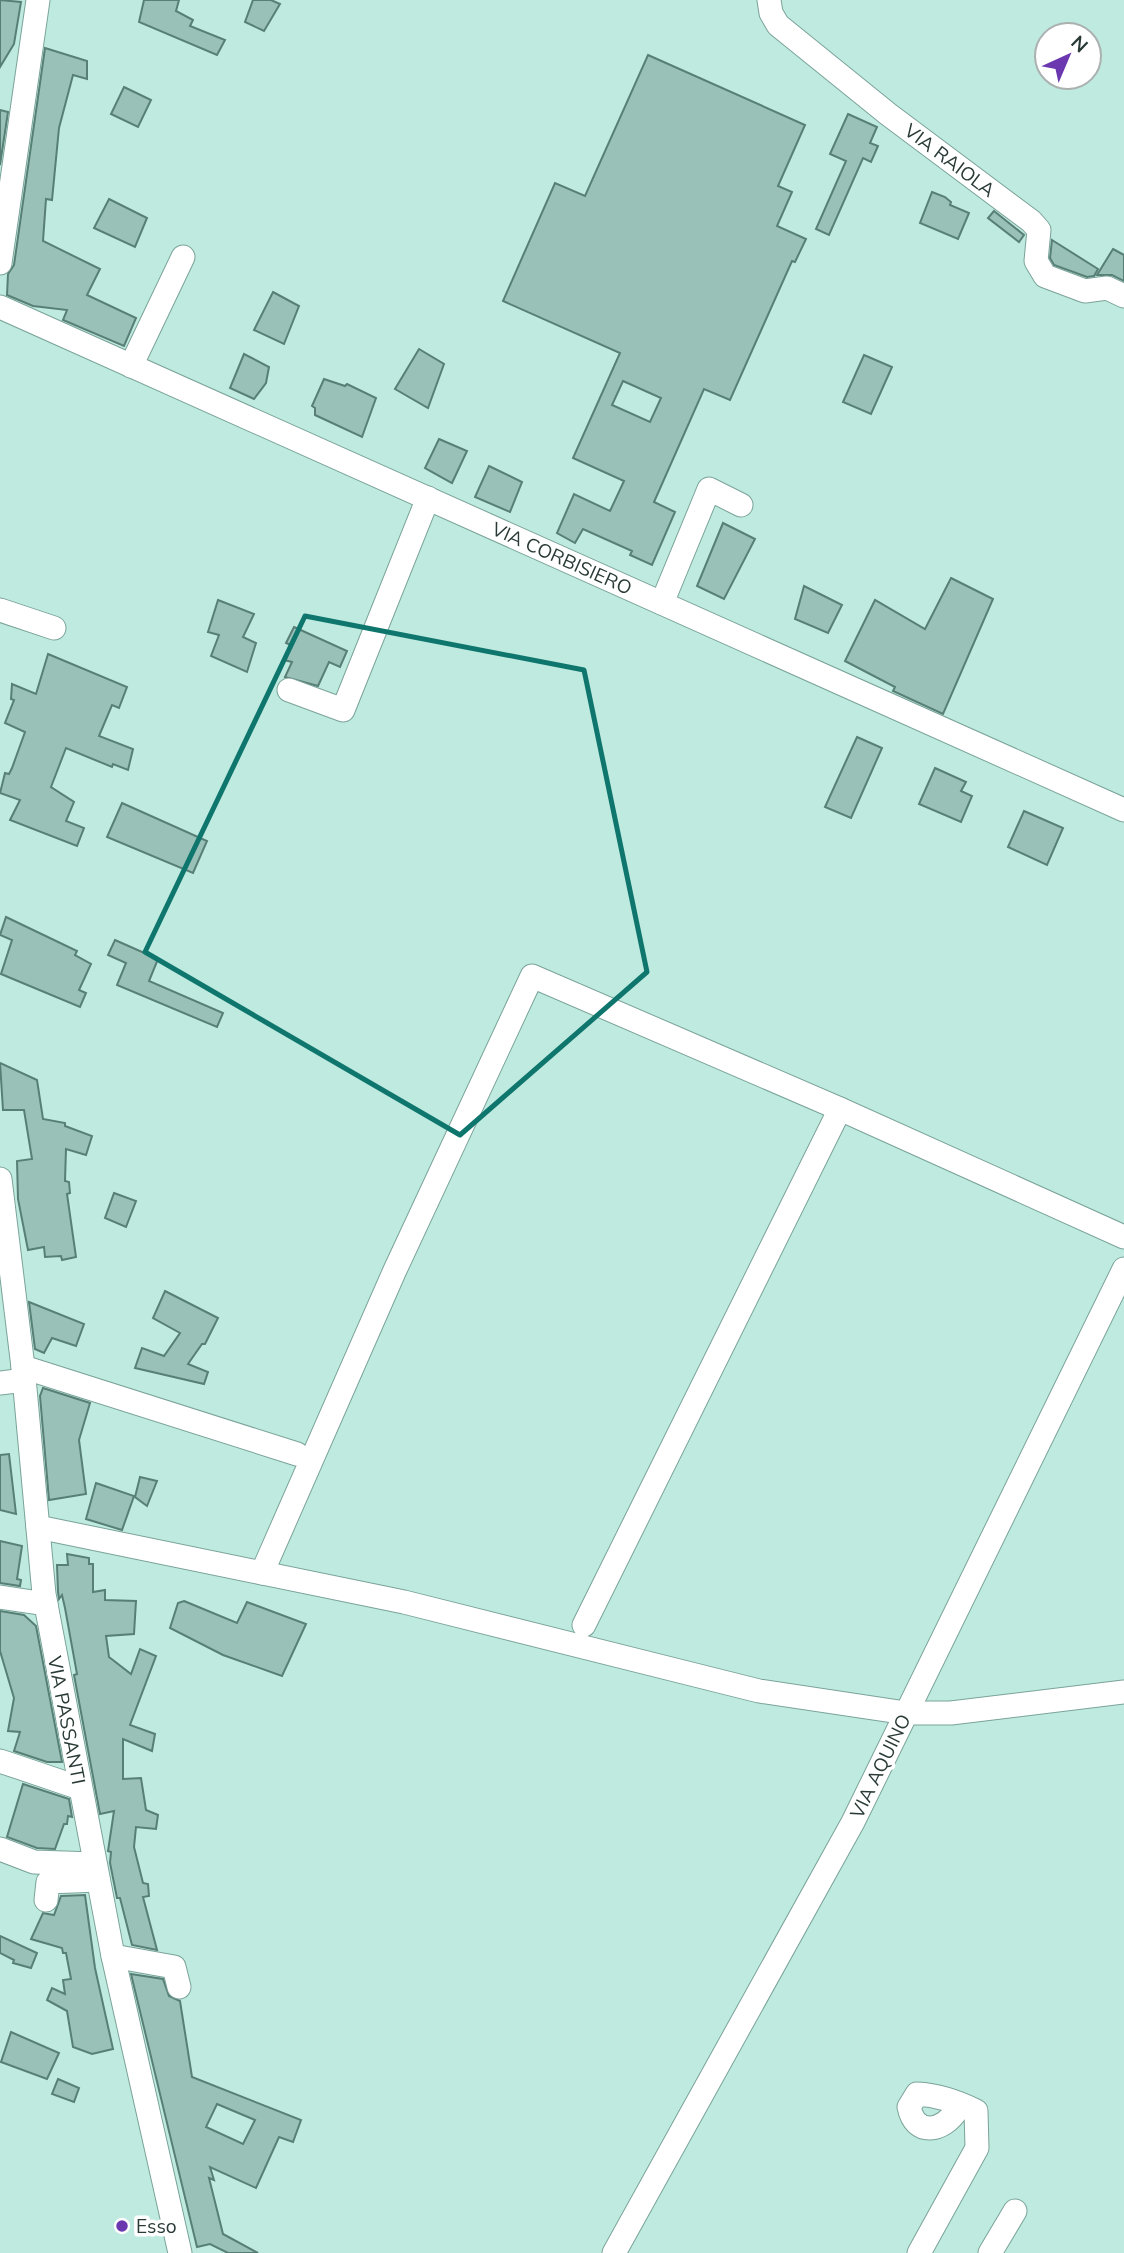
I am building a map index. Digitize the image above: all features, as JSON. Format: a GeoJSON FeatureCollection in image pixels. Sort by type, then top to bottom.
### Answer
{"type":"FeatureCollection","features":[{"type":"Feature","properties":{"kind":"street"},"geometry":{"type":"LineString","coordinates":[[0,263],[38,0]]}},
{"type":"Feature","properties":{"kind":"street","name":"VIA RAIOLA"},"geometry":{"type":"LineString","coordinates":[[769,0],[771,13],[778,25],[888,114],[1031,221],[1039,230],[1037,261],[1045,276],[1085,291],[1107,288],[1124,296]]}},
{"type":"Feature","properties":{"kind":"street"},"geometry":{"type":"LineString","coordinates":[[131,366],[183,257]]}},
{"type":"Feature","properties":{"kind":"street","name":"VIA CORBISIERO"},"geometry":{"type":"LineString","coordinates":[[0,307],[1124,810]]}},
{"type":"Feature","properties":{"kind":"street"},"geometry":{"type":"LineString","coordinates":[[662,603],[709,489],[741,505]]}},
{"type":"Feature","properties":{"kind":"street"},"geometry":{"type":"LineString","coordinates":[[289,690],[344,710],[428,498]]}},
{"type":"Feature","properties":{"kind":"street"},"geometry":{"type":"LineString","coordinates":[[0,610],[54,628]]}},
{"type":"Feature","properties":{"kind":"street"},"geometry":{"type":"LineString","coordinates":[[262,1573],[395,1270],[532,976],[840,1109],[1124,1237]]}},
{"type":"Feature","properties":{"kind":"street"},"geometry":{"type":"LineString","coordinates":[[584,1625],[840,1109]]}},
{"type":"Feature","properties":{"kind":"street","name":"VIA PASSANTI"},"geometry":{"type":"LineString","coordinates":[[0,1179],[24,1374],[46,1604],[113,1956],[180,2253]]}},
{"type":"Feature","properties":{"kind":"street","name":"VIA AQUINO"},"geometry":{"type":"LineString","coordinates":[[614,2253],[847,1833],[1124,1269]]}},
{"type":"Feature","properties":{"kind":"street"},"geometry":{"type":"LineString","coordinates":[[0,1383],[24,1374],[298,1454]]}},
{"type":"Feature","properties":{"kind":"street"},"geometry":{"type":"LineString","coordinates":[[38,1527],[404,1602],[759,1690],[906,1713],[951,1713],[1124,1692]]}},
{"type":"Feature","properties":{"kind":"street"},"geometry":{"type":"LineString","coordinates":[[0,1597],[46,1604]]}},
{"type":"Feature","properties":{"kind":"street"},"geometry":{"type":"LineString","coordinates":[[0,1761],[80,1788]]}},
{"type":"Feature","properties":{"kind":"street"},"geometry":{"type":"LineString","coordinates":[[0,1849],[34,1862],[97,1872]]}},
{"type":"Feature","properties":{"kind":"street"},"geometry":{"type":"LineString","coordinates":[[46,1900],[48,1882],[97,1872]]}},
{"type":"Feature","properties":{"kind":"street"},"geometry":{"type":"LineString","coordinates":[[113,1956],[174,1967],[179,1987]]}},
{"type":"Feature","properties":{"kind":"street"},"geometry":{"type":"LineString","coordinates":[[919,2253],[977,2148],[976,2110],[951,2101]]}},
{"type":"Feature","properties":{"kind":"street"},"geometry":{"type":"LineString","coordinates":[[990,2253],[1015,2211]]}},
{"type":"Feature","properties":{"kind":"highlighted area"},"geometry":{"type":"Polygon","coordinates":[[[305,616],[584,670],[647,972],[460,1135],[145,952],[305,616]]]}},
{"type":"Feature","properties":{"kind":"building"},"geometry":{"type":"Polygon","coordinates":[[[0,0],[21,2],[14,44],[0,67],[0,0]]]}},
{"type":"Feature","properties":{"kind":"building"},"geometry":{"type":"Polygon","coordinates":[[[144,0],[179,0],[176,11],[193,20],[190,26],[225,40],[217,55],[139,22],[144,0]]]}},
{"type":"Feature","properties":{"kind":"building"},"geometry":{"type":"Polygon","coordinates":[[[253,0],[271,0],[280,4],[264,31],[245,22],[253,0]]]}},
{"type":"Feature","properties":{"kind":"building"},"geometry":{"type":"Polygon","coordinates":[[[45,48],[87,61],[87,79],[73,75],[59,128],[52,200],[46,199],[43,241],[100,269],[87,295],[136,318],[124,346],[63,320],[67,310],[33,306],[7,295],[8,274],[14,265],[45,48]]]}},
{"type":"Feature","properties":{"kind":"building"},"geometry":{"type":"Polygon","coordinates":[[[648,55],[805,125],[778,186],[792,192],[777,226],[806,239],[795,262],[792,261],[730,400],[704,389],[654,502],[675,512],[652,565],[630,555],[632,551],[583,529],[575,543],[557,533],[574,494],[610,511],[624,481],[573,458],[620,353],[503,301],[555,183],[585,196],[648,55]],[[623,381],[612,405],[650,422],[661,398],[623,381]]]}},
{"type":"Feature","properties":{"kind":"building"},"geometry":{"type":"Polygon","coordinates":[[[124,87],[151,100],[138,127],[111,114],[124,87]]]}},
{"type":"Feature","properties":{"kind":"building"},"geometry":{"type":"Polygon","coordinates":[[[0,110],[8,112],[0,165],[0,110]]]}},
{"type":"Feature","properties":{"kind":"building"},"geometry":{"type":"Polygon","coordinates":[[[848,114],[877,127],[870,143],[878,146],[871,162],[863,158],[829,235],[816,229],[846,161],[830,154],[848,114]]]}},
{"type":"Feature","properties":{"kind":"building"},"geometry":{"type":"Polygon","coordinates":[[[932,192],[945,197],[951,202],[950,205],[969,213],[958,239],[920,223],[932,192]]]}},
{"type":"Feature","properties":{"kind":"building"},"geometry":{"type":"Polygon","coordinates":[[[109,199],[147,218],[135,247],[94,228],[109,199]]]}},
{"type":"Feature","properties":{"kind":"building"},"geometry":{"type":"Polygon","coordinates":[[[994,211],[1024,235],[1019,242],[988,218],[994,211]]]}},
{"type":"Feature","properties":{"kind":"building"},"geometry":{"type":"Polygon","coordinates":[[[1052,240],[1098,269],[1094,276],[1087,277],[1054,265],[1050,258],[1052,240]]]}},
{"type":"Feature","properties":{"kind":"building"},"geometry":{"type":"Polygon","coordinates":[[[1113,249],[1124,255],[1124,281],[1112,275],[1097,275],[1113,249]]]}},
{"type":"Feature","properties":{"kind":"building"},"geometry":{"type":"Polygon","coordinates":[[[273,292],[299,306],[284,344],[254,330],[273,292]]]}},
{"type":"Feature","properties":{"kind":"building"},"geometry":{"type":"Polygon","coordinates":[[[419,349],[444,364],[428,408],[395,389],[419,349]]]}},
{"type":"Feature","properties":{"kind":"building"},"geometry":{"type":"Polygon","coordinates":[[[244,354],[269,367],[266,383],[254,399],[230,388],[244,354]]]}},
{"type":"Feature","properties":{"kind":"building"},"geometry":{"type":"Polygon","coordinates":[[[864,355],[892,367],[871,414],[843,402],[864,355]]]}},
{"type":"Feature","properties":{"kind":"building"},"geometry":{"type":"Polygon","coordinates":[[[324,379],[345,386],[347,384],[376,398],[362,437],[315,415],[315,408],[312,406],[324,379]]]}},
{"type":"Feature","properties":{"kind":"building"},"geometry":{"type":"Polygon","coordinates":[[[439,439],[467,451],[452,483],[425,468],[439,439]]]}},
{"type":"Feature","properties":{"kind":"building"},"geometry":{"type":"Polygon","coordinates":[[[489,466],[522,482],[510,512],[475,497],[489,466]]]}},
{"type":"Feature","properties":{"kind":"building"},"geometry":{"type":"Polygon","coordinates":[[[723,523],[755,539],[724,599],[697,586],[723,523]]]}},
{"type":"Feature","properties":{"kind":"building"},"geometry":{"type":"Polygon","coordinates":[[[951,578],[993,599],[943,714],[893,691],[895,687],[845,661],[875,600],[925,629],[951,578]]]}},
{"type":"Feature","properties":{"kind":"building"},"geometry":{"type":"Polygon","coordinates":[[[804,586],[842,605],[828,633],[795,619],[804,586]]]}},
{"type":"Feature","properties":{"kind":"building"},"geometry":{"type":"Polygon","coordinates":[[[218,600],[254,614],[243,637],[256,643],[247,672],[211,656],[219,635],[208,632],[218,600]]]}},
{"type":"Feature","properties":{"kind":"building"},"geometry":{"type":"Polygon","coordinates":[[[294,627],[347,651],[340,667],[329,662],[318,686],[285,677],[292,662],[284,660],[291,645],[286,643],[294,627]]]}},
{"type":"Feature","properties":{"kind":"building"},"geometry":{"type":"Polygon","coordinates":[[[48,654],[127,687],[119,708],[112,705],[99,736],[133,749],[128,770],[113,764],[112,767],[66,748],[51,787],[74,802],[66,821],[84,828],[77,846],[10,820],[20,800],[0,793],[5,773],[9,774],[12,768],[25,732],[5,723],[14,700],[11,699],[12,684],[36,694],[48,654]]]}},
{"type":"Feature","properties":{"kind":"building"},"geometry":{"type":"Polygon","coordinates":[[[857,737],[882,748],[851,818],[825,807],[857,737]]]}},
{"type":"Feature","properties":{"kind":"building"},"geometry":{"type":"Polygon","coordinates":[[[935,768],[966,782],[961,791],[972,796],[961,822],[919,804],[935,768]]]}},
{"type":"Feature","properties":{"kind":"building"},"geometry":{"type":"Polygon","coordinates":[[[122,803],[207,841],[193,873],[107,837],[122,803]]]}},
{"type":"Feature","properties":{"kind":"building"},"geometry":{"type":"Polygon","coordinates":[[[1024,811],[1063,828],[1047,865],[1008,847],[1024,811]]]}},
{"type":"Feature","properties":{"kind":"building"},"geometry":{"type":"Polygon","coordinates":[[[6,917],[77,951],[75,955],[91,964],[79,990],[86,993],[80,1007],[1,974],[12,940],[0,935],[6,917]]]}},
{"type":"Feature","properties":{"kind":"building"},"geometry":{"type":"Polygon","coordinates":[[[115,940],[158,959],[149,981],[223,1013],[217,1027],[117,985],[126,963],[108,955],[115,940]]]}},
{"type":"Feature","properties":{"kind":"building"},"geometry":{"type":"Polygon","coordinates":[[[0,1063],[37,1080],[43,1119],[65,1123],[65,1126],[92,1136],[86,1155],[66,1149],[65,1181],[69,1182],[70,1193],[67,1194],[76,1257],[62,1260],[61,1256],[45,1257],[44,1247],[28,1250],[18,1199],[17,1161],[32,1159],[24,1110],[3,1110],[0,1063]]]}},
{"type":"Feature","properties":{"kind":"building"},"geometry":{"type":"Polygon","coordinates":[[[114,1193],[136,1201],[126,1227],[105,1218],[114,1193]]]}},
{"type":"Feature","properties":{"kind":"building"},"geometry":{"type":"Polygon","coordinates":[[[165,1291],[218,1318],[205,1344],[202,1344],[188,1364],[208,1372],[204,1384],[135,1368],[142,1348],[164,1356],[180,1333],[153,1318],[165,1291]]]}},
{"type":"Feature","properties":{"kind":"building"},"geometry":{"type":"Polygon","coordinates":[[[29,1302],[84,1324],[76,1346],[52,1338],[44,1353],[35,1349],[29,1302]]]}},
{"type":"Feature","properties":{"kind":"building"},"geometry":{"type":"Polygon","coordinates":[[[43,1388],[90,1403],[79,1440],[86,1494],[49,1500],[40,1396],[43,1388]]]}},
{"type":"Feature","properties":{"kind":"building"},"geometry":{"type":"Polygon","coordinates":[[[9,1454],[16,1514],[0,1510],[0,1455],[9,1454]]]}},
{"type":"Feature","properties":{"kind":"building"},"geometry":{"type":"Polygon","coordinates":[[[140,1477],[157,1481],[147,1506],[135,1497],[140,1477]]]}},
{"type":"Feature","properties":{"kind":"building"},"geometry":{"type":"Polygon","coordinates":[[[96,1483],[134,1496],[122,1530],[86,1519],[96,1483]]]}},
{"type":"Feature","properties":{"kind":"building"},"geometry":{"type":"Polygon","coordinates":[[[0,1541],[22,1546],[17,1579],[21,1580],[20,1586],[0,1583],[0,1541]]]}},
{"type":"Feature","properties":{"kind":"building"},"geometry":{"type":"Polygon","coordinates":[[[67,1554],[89,1558],[89,1564],[93,1564],[93,1592],[105,1590],[105,1600],[136,1601],[134,1634],[106,1636],[109,1657],[131,1674],[140,1649],[156,1656],[130,1725],[155,1734],[152,1751],[123,1739],[123,1779],[141,1778],[146,1810],[158,1815],[156,1829],[136,1827],[134,1847],[143,1883],[148,1884],[149,1896],[143,1897],[157,1950],[132,1945],[120,1898],[117,1898],[110,1863],[111,1852],[108,1851],[114,1811],[100,1814],[62,1595],[59,1599],[57,1565],[68,1565],[67,1554]]]}},
{"type":"Feature","properties":{"kind":"building"},"geometry":{"type":"Polygon","coordinates":[[[184,1601],[237,1623],[247,1602],[306,1624],[282,1676],[223,1655],[170,1628],[178,1603],[184,1601]]]}},
{"type":"Feature","properties":{"kind":"building"},"geometry":{"type":"Polygon","coordinates":[[[0,1611],[24,1615],[36,1626],[62,1762],[47,1762],[14,1751],[20,1732],[8,1731],[14,1698],[0,1651],[0,1611]]]}},
{"type":"Feature","properties":{"kind":"building"},"geometry":{"type":"Polygon","coordinates":[[[23,1784],[69,1799],[72,1817],[68,1816],[55,1849],[37,1848],[7,1837],[23,1784]]]}},
{"type":"Feature","properties":{"kind":"building"},"geometry":{"type":"Polygon","coordinates":[[[85,1895],[95,1968],[113,2049],[92,2054],[73,2047],[67,2011],[47,2000],[52,1988],[65,1994],[63,1980],[71,1979],[66,1953],[63,1953],[62,1948],[31,1939],[43,1913],[54,1915],[61,1896],[85,1895]]]}},
{"type":"Feature","properties":{"kind":"building"},"geometry":{"type":"Polygon","coordinates":[[[0,1936],[37,1953],[31,1968],[13,1963],[14,1960],[0,1953],[0,1936]]]}},
{"type":"Feature","properties":{"kind":"building"},"geometry":{"type":"Polygon","coordinates":[[[131,1974],[163,1979],[169,1996],[180,2001],[192,2077],[301,2120],[293,2142],[279,2137],[256,2188],[210,2167],[214,2180],[209,2178],[223,2234],[258,2253],[228,2253],[210,2244],[197,2247],[131,1974]],[[217,2104],[206,2127],[243,2144],[255,2120],[217,2104]]]}},
{"type":"Feature","properties":{"kind":"building"},"geometry":{"type":"Polygon","coordinates":[[[11,2032],[59,2053],[47,2079],[1,2062],[11,2032]]]}},
{"type":"Feature","properties":{"kind":"building"},"geometry":{"type":"Polygon","coordinates":[[[58,2079],[79,2088],[74,2102],[52,2094],[58,2079]]]}},
{"type":"Feature","properties":{"kind":"place","name":"Esso"},"geometry":{"type":"Point","coordinates":[122,2226]}}]}
